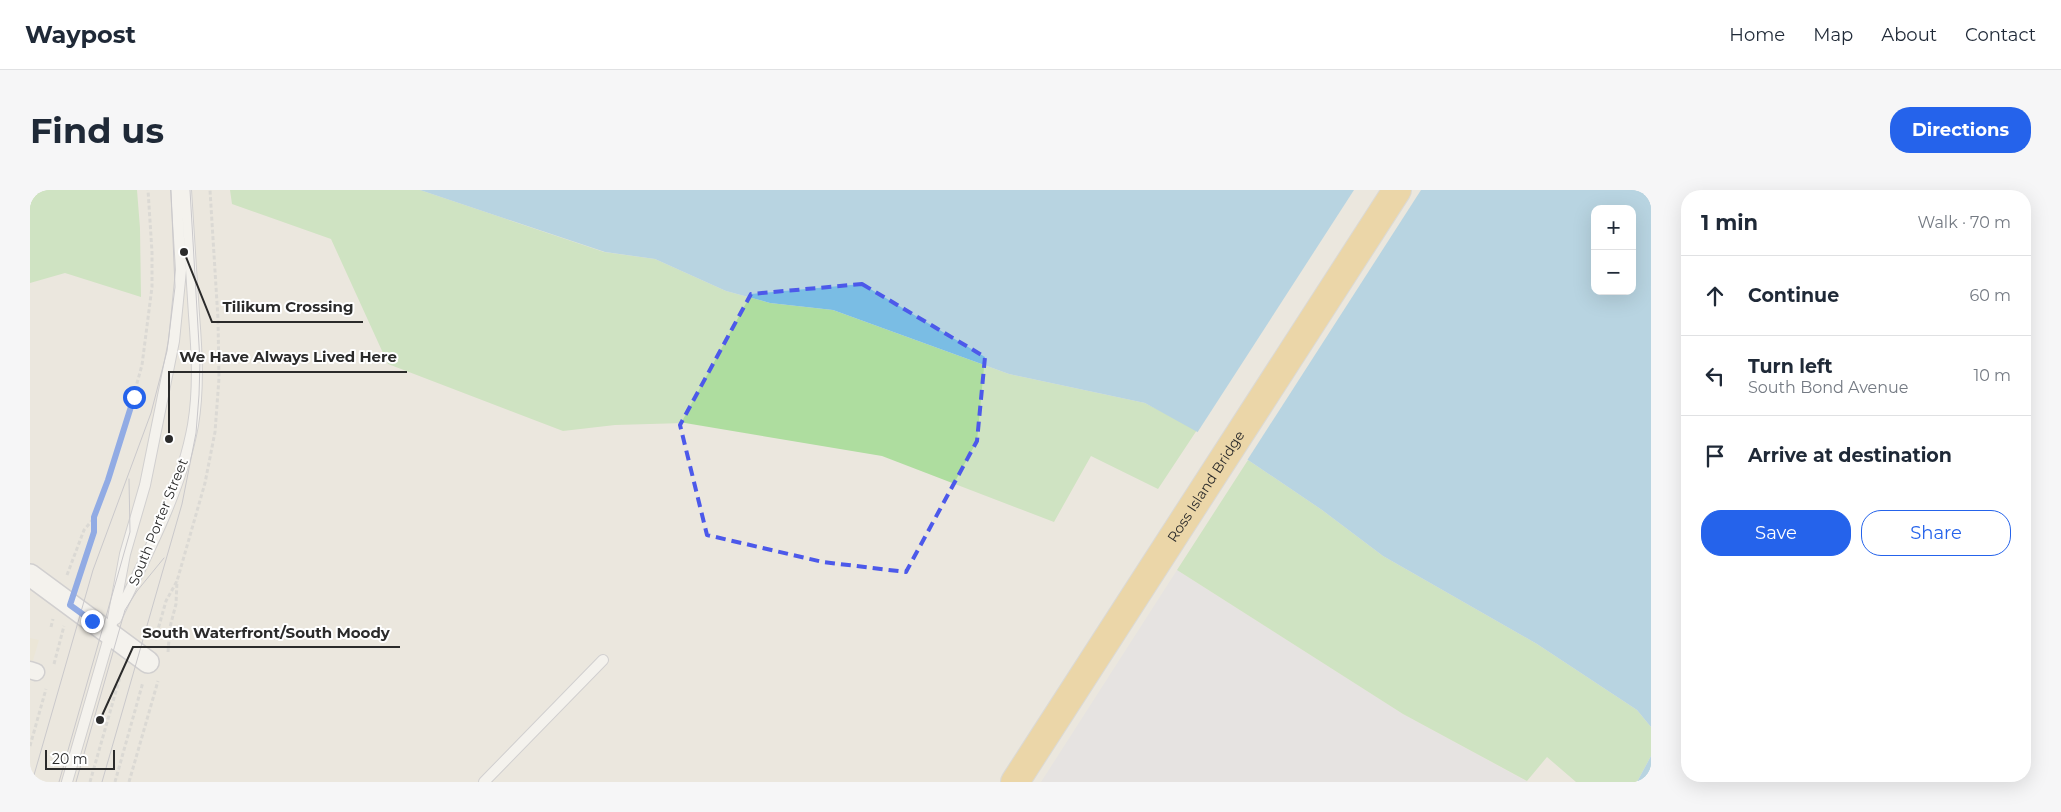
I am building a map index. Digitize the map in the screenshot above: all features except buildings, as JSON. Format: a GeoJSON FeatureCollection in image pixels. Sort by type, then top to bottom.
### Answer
{"type":"FeatureCollection","features":[{"type":"Feature","properties":{"kind":"highway","name":"Ross Island Bridge"},"geometry":{"type":"LineString","coordinates":[[1015,782],[1397,190]]}},
{"type":"Feature","properties":{"kind":"street"},"geometry":{"type":"LineString","coordinates":[[30,575],[148,662]]}},
{"type":"Feature","properties":{"kind":"lane","name":"South Porter Street"},"geometry":{"type":"LineString","coordinates":[[67,782],[110,634],[125,554],[155,440],[168,371],[177,315],[181,270],[176,190]]}},
{"type":"Feature","properties":{"kind":"lane","name":"South Porter Street"},"geometry":{"type":"LineString","coordinates":[[110,634],[145,560],[185,459],[193,424],[198,375],[186,190]]}},
{"type":"Feature","properties":{"kind":"lane"},"geometry":{"type":"LineString","coordinates":[[484,782],[603,660]]}},
{"type":"Feature","properties":{"kind":"path"},"geometry":{"type":"LineString","coordinates":[[64,601],[84,530],[94,517],[111,472],[142,365],[150,312],[152,252],[148,190]]}},
{"type":"Feature","properties":{"kind":"path"},"geometry":{"type":"LineString","coordinates":[[210,190],[218,319]]}},
{"type":"Feature","properties":{"kind":"path"},"geometry":{"type":"LineString","coordinates":[[51,626],[94,532],[94,517]]}},
{"type":"Feature","properties":{"kind":"path"},"geometry":{"type":"LineString","coordinates":[[115,782],[166,601],[177,581]]}},
{"type":"Feature","properties":{"kind":"path"},"geometry":{"type":"LineString","coordinates":[[90,782],[120,677]]}},
{"type":"Feature","properties":{"kind":"highlighted area"},"geometry":{"type":"Polygon","coordinates":[[[862,284],[985,357],[977,441],[906,572],[823,562],[707,535],[680,425],[751,294],[862,284]]]}},
{"type":"Feature","properties":{"kind":"shaded area"},"geometry":{"type":"Polygon","coordinates":[[[1177,570],[1403,714],[1528,782],[1041,782],[1177,570]]]}},
{"type":"Feature","properties":{"kind":"shaded area"},"geometry":{"type":"Polygon","coordinates":[[[30,638],[39,640],[30,671],[30,638]]]}},
{"type":"Feature","properties":{"kind":"green space"},"geometry":{"type":"Polygon","coordinates":[[[30,190],[137,190],[140,228],[141,297],[65,273],[30,283],[30,190]]]}},
{"type":"Feature","properties":{"kind":"green space"},"geometry":{"type":"Polygon","coordinates":[[[230,190],[420,190],[604,252],[655,259],[726,291],[770,303],[833,310],[1009,374],[1145,403],[1197,430],[1158,489],[1091,456],[1054,522],[882,456],[685,423],[615,425],[563,431],[388,364],[331,239],[232,204],[230,190]]]}},
{"type":"Feature","properties":{"kind":"green space"},"geometry":{"type":"Polygon","coordinates":[[[1248,460],[1322,510],[1383,556],[1537,644],[1637,710],[1651,727],[1651,756],[1637,782],[1576,782],[1547,757],[1527,781],[1403,714],[1177,570],[1248,460]]]}},
{"type":"Feature","properties":{"kind":"water"},"geometry":{"type":"Polygon","coordinates":[[[420,190],[1651,190],[1651,727],[1637,710],[1537,644],[1383,556],[1322,510],[1248,460],[1145,403],[1009,374],[833,310],[770,303],[726,291],[655,259],[605,252],[420,190]]]}},
{"type":"Feature","properties":{"kind":"water"},"geometry":{"type":"Polygon","coordinates":[[[1651,756],[1651,782],[1637,782],[1651,756]]]}},
{"type":"Feature","properties":{"kind":"pier"},"geometry":{"type":"Polygon","coordinates":[[[1354,190],[1421,190],[1246,462],[1197,433],[1354,190]]]}},
{"type":"Feature","properties":{"kind":"tram line"},"geometry":{"type":"LineString","coordinates":[[32,782],[93,570],[151,413],[167,351],[175,287],[171,190]]}},
{"type":"Feature","properties":{"kind":"tram line"},"geometry":{"type":"LineString","coordinates":[[102,782],[182,504],[196,433],[200,362],[190,190]]}},
{"type":"Feature","properties":{"kind":"tram line"},"geometry":{"type":"LineString","coordinates":[[59,782],[130,532],[129,479]]}},
{"type":"Feature","properties":{"kind":"tram line"},"geometry":{"type":"LineString","coordinates":[[76,782],[125,610],[137,591],[164,558]]}},
{"type":"Feature","properties":{"kind":"place","name":"Tilikum Crossing"},"geometry":{"type":"Point","coordinates":[184,252]}},
{"type":"Feature","properties":{"kind":"place","name":"We Have Always Lived Here"},"geometry":{"type":"Point","coordinates":[169,439]}},
{"type":"Feature","properties":{"kind":"place","name":"South Waterfront/South Moody"},"geometry":{"type":"Point","coordinates":[100,720]}},
{"type":"Feature","properties":{"kind":"route"},"geometry":{"type":"LineString","coordinates":[[92,621],[70,605],[94,532],[94,517],[121,441],[134,397]]}}]}
